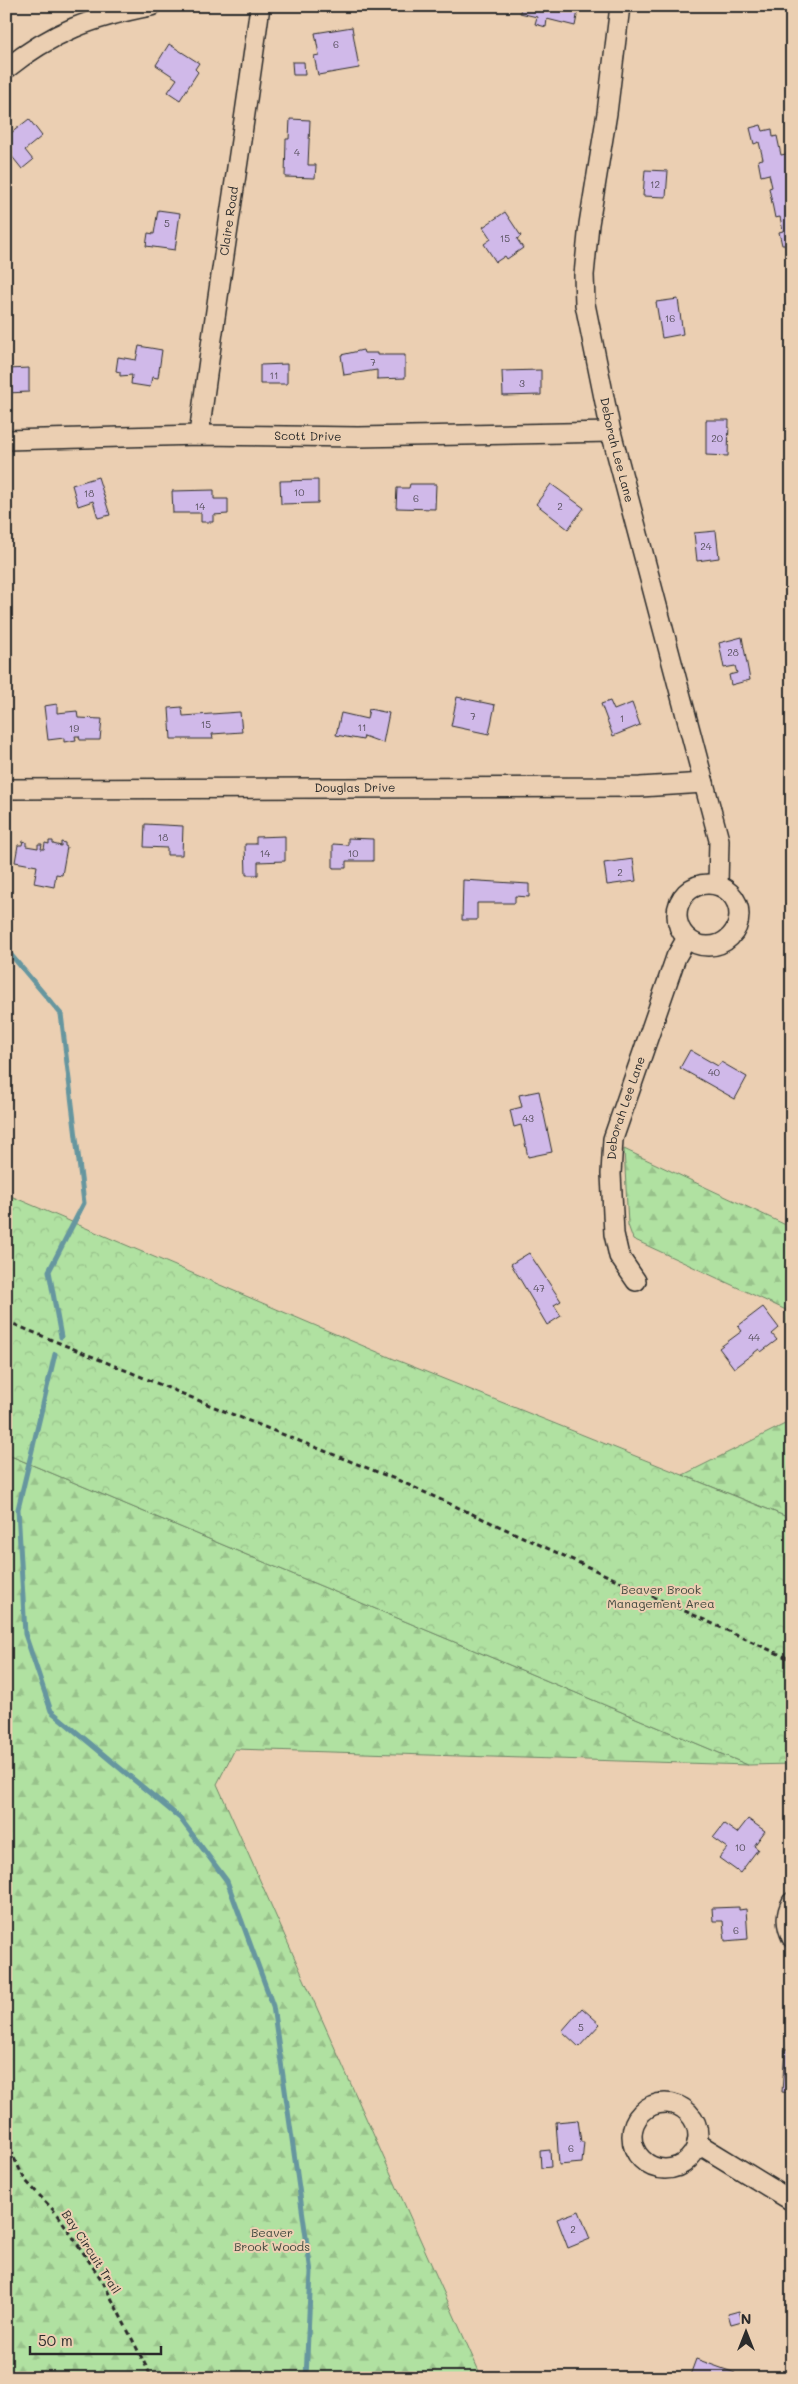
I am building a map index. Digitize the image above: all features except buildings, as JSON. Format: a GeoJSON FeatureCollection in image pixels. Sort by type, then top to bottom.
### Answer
{"type":"FeatureCollection","features":[{"type":"Feature","properties":{"kind":"street"},"geometry":{"type":"LineString","coordinates":[[6,69],[28,52],[59,33],[92,20],[151,6]]}},
{"type":"Feature","properties":{"kind":"street","name":"Claire Road"},"geometry":{"type":"LineString","coordinates":[[199,435],[215,310],[238,168],[260,6]]}},
{"type":"Feature","properties":{"kind":"street","name":"Deborah Lee Lane"},"geometry":{"type":"LineString","coordinates":[[620,6],[589,224],[584,276],[586,304],[611,432],[720,840],[718,885]]}},
{"type":"Feature","properties":{"kind":"street","name":"Scott Drive"},"geometry":{"type":"LineString","coordinates":[[6,440],[199,435],[358,437],[611,432]]}},
{"type":"Feature","properties":{"kind":"street","name":"Douglas Drive"},"geometry":{"type":"LineString","coordinates":[[6,790],[640,787],[704,783]]}},
{"type":"Feature","properties":{"kind":"street"},"geometry":{"type":"LineString","coordinates":[[698,885],[718,885],[728,890],[738,905],[740,920],[730,938],[721,944],[700,946],[687,938],[678,925],[676,916],[682,897],[698,885]]}},
{"type":"Feature","properties":{"kind":"street","name":"Deborah Lee Lane"},"geometry":{"type":"LineString","coordinates":[[636,1281],[619,1256],[615,1240],[611,1174],[613,1139],[676,957],[687,938]]}},
{"type":"Feature","properties":{"kind":"street"},"geometry":{"type":"LineString","coordinates":[[792,1902],[787,1911],[787,1926],[792,1938]]}},
{"type":"Feature","properties":{"kind":"street"},"geometry":{"type":"LineString","coordinates":[[697,2143],[792,2201]]}},
{"type":"Feature","properties":{"kind":"path"},"geometry":{"type":"LineString","coordinates":[[6,1321],[193,1399],[400,1481],[792,1660]]}},
{"type":"Feature","properties":{"kind":"path","name":"Bay Circuit Trail"},"geometry":{"type":"LineString","coordinates":[[6,2142],[25,2180],[58,2215],[103,2282],[152,2378]]}},
{"type":"Feature","properties":{"kind":"green space"},"geometry":{"type":"Polygon","coordinates":[[[624,1149],[788,1226],[792,1304],[792,1519],[683,1475],[789,1422],[786,1310],[633,1239],[628,1225],[624,1149]]]}},
{"type":"Feature","properties":{"kind":"green space","name":"Beaver Brook Management Area"},"geometry":{"type":"Polygon","coordinates":[[[6,1194],[394,1359],[792,1519],[792,1764],[748,1765],[6,1454],[6,1194]]]}},
{"type":"Feature","properties":{"kind":"green space","name":"Beaver Brook Woods"},"geometry":{"type":"Polygon","coordinates":[[[6,1454],[748,1765],[235,1749],[217,1784],[482,2378],[6,2378],[6,1454]]]}},
{"type":"Feature","properties":{"kind":"waterway"},"geometry":{"type":"LineString","coordinates":[[6,949],[61,1014],[84,1203],[49,1271],[61,1337]]}},
{"type":"Feature","properties":{"kind":"waterway"},"geometry":{"type":"LineString","coordinates":[[55,1354],[18,1509],[25,1634],[51,1711],[180,1818],[227,1881],[273,2006],[311,2272],[306,2378]]}}]}
